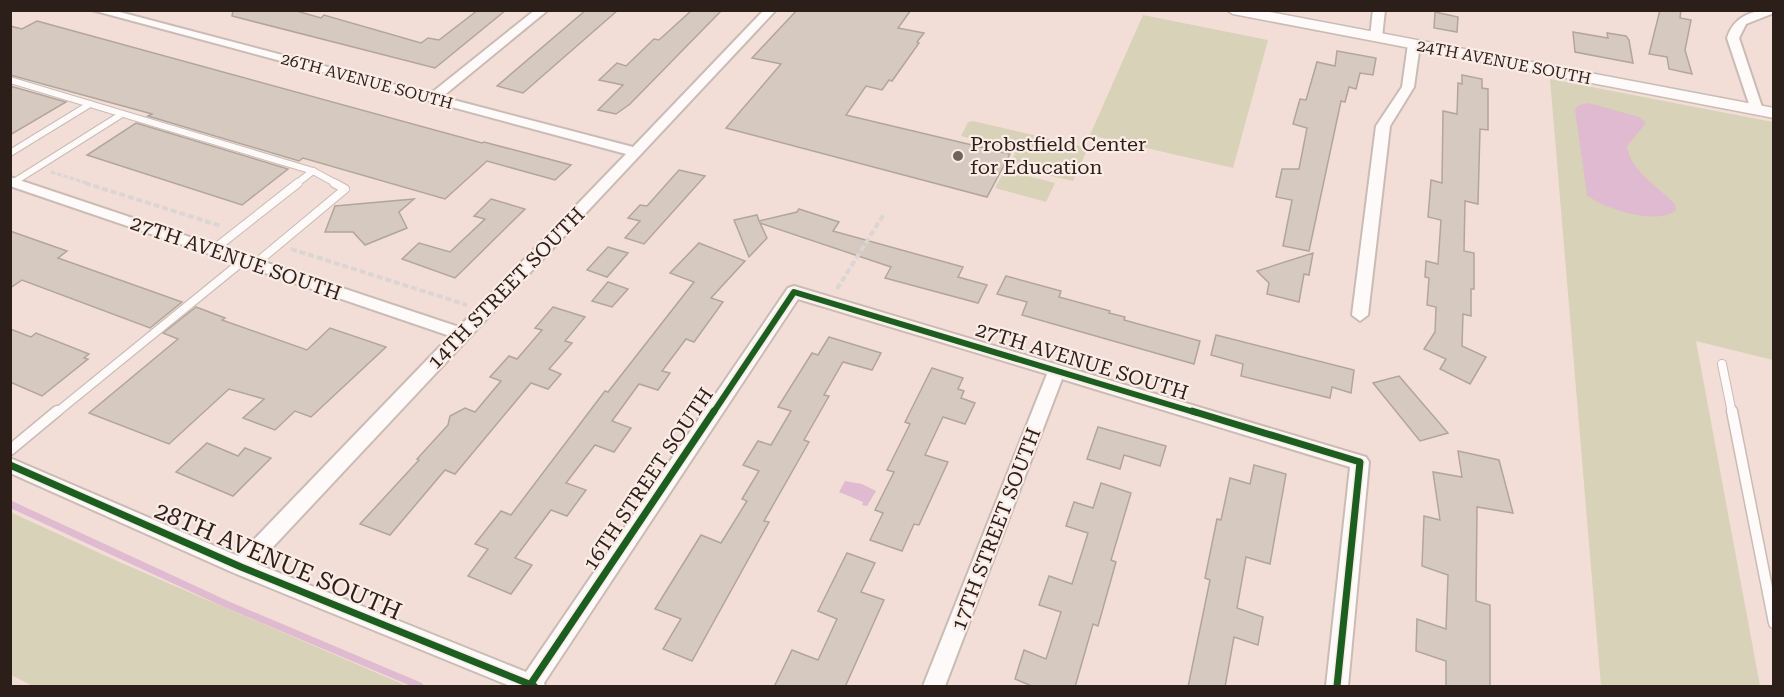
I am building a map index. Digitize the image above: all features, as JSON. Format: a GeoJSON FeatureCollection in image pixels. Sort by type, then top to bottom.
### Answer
{"type":"FeatureCollection","features":[{"type":"Feature","properties":{"kind":"street","name":"26TH AVENUE SOUTH"},"geometry":{"type":"LineString","coordinates":[[97,10],[636,152]]}},
{"type":"Feature","properties":{"kind":"street"},"geometry":{"type":"LineString","coordinates":[[433,98],[543,10]]}},
{"type":"Feature","properties":{"kind":"street","name":"14TH STREET SOUTH"},"geometry":{"type":"LineString","coordinates":[[241,567],[771,10]]}},
{"type":"Feature","properties":{"kind":"street","name":"24TH AVENUE SOUTH"},"geometry":{"type":"LineString","coordinates":[[1233,10],[1773,113]]}},
{"type":"Feature","properties":{"kind":"street"},"geometry":{"type":"LineString","coordinates":[[1376,38],[1379,10]]}},
{"type":"Feature","properties":{"kind":"street"},"geometry":{"type":"LineString","coordinates":[[1757,110],[1733,38],[1735,28],[1743,19],[1770,10]]}},
{"type":"Feature","properties":{"kind":"street"},"geometry":{"type":"LineString","coordinates":[[1360,315],[1383,126],[1408,87],[1414,44]]}},
{"type":"Feature","properties":{"kind":"street","name":"27TH AVENUE SOUTH"},"geometry":{"type":"LineString","coordinates":[[12,182],[462,334]]}},
{"type":"Feature","properties":{"kind":"street","name":"27TH AVENUE SOUTH"},"geometry":{"type":"LineString","coordinates":[[794,292],[1360,462],[1337,687]]}},
{"type":"Feature","properties":{"kind":"street","name":"16TH STREET SOUTH"},"geometry":{"type":"LineString","coordinates":[[532,686],[794,292]]}},
{"type":"Feature","properties":{"kind":"street","name":"17TH STREET SOUTH"},"geometry":{"type":"LineString","coordinates":[[934,687],[1057,371]]}},
{"type":"Feature","properties":{"kind":"street","name":"28TH AVENUE SOUTH"},"geometry":{"type":"LineString","coordinates":[[10,465],[241,567],[532,686]]}},
{"type":"Feature","properties":{"kind":"lane"},"geometry":{"type":"LineString","coordinates":[[10,80],[313,171],[345,189],[10,450]]}},
{"type":"Feature","properties":{"kind":"lane"},"geometry":{"type":"LineString","coordinates":[[10,153],[90,104]]}},
{"type":"Feature","properties":{"kind":"lane"},"geometry":{"type":"LineString","coordinates":[[12,182],[122,114]]}},
{"type":"Feature","properties":{"kind":"lane"},"geometry":{"type":"LineString","coordinates":[[213,250],[313,171]]}},
{"type":"Feature","properties":{"kind":"lane"},"geometry":{"type":"LineString","coordinates":[[1722,364],[1773,623]]}},
{"type":"Feature","properties":{"kind":"path"},"geometry":{"type":"LineString","coordinates":[[828,302],[884,214]]}},
{"type":"Feature","properties":{"kind":"shaded area"},"geometry":{"type":"Polygon","coordinates":[[[1143,15],[1268,40],[1233,168],[1090,135],[1143,15]]]}},
{"type":"Feature","properties":{"kind":"shaded area"},"geometry":{"type":"Polygon","coordinates":[[[1550,79],[1773,122],[1773,360],[1696,341],[1760,686],[1601,686],[1550,79]]]}},
{"type":"Feature","properties":{"kind":"shaded area"},"geometry":{"type":"Polygon","coordinates":[[[1589,103],[1639,117],[1646,123],[1627,146],[1629,155],[1639,171],[1675,204],[1676,210],[1668,215],[1657,216],[1631,214],[1605,206],[1587,195],[1575,110],[1579,105],[1589,103]]]}},
{"type":"Feature","properties":{"kind":"shaded area"},"geometry":{"type":"Polygon","coordinates":[[[973,121],[1088,148],[1073,181],[1009,166],[1016,151],[961,136],[968,122],[973,121]]]}},
{"type":"Feature","properties":{"kind":"shaded area"},"geometry":{"type":"Polygon","coordinates":[[[1005,170],[1055,183],[1046,202],[995,188],[1005,170]]]}},
{"type":"Feature","properties":{"kind":"shaded area"},"geometry":{"type":"Polygon","coordinates":[[[845,481],[862,484],[876,491],[867,506],[839,492],[845,481]]]}},
{"type":"Feature","properties":{"kind":"shaded area"},"geometry":{"type":"Polygon","coordinates":[[[10,512],[117,561],[407,686],[33,686],[11,675],[10,512]]]}},
{"type":"Feature","properties":{"kind":"building"},"geometry":{"type":"Polygon","coordinates":[[[233,10],[293,10],[321,18],[324,15],[421,43],[428,38],[439,40],[478,10],[506,10],[435,68],[232,16],[233,10]]]}},
{"type":"Feature","properties":{"kind":"building"},"geometry":{"type":"Polygon","coordinates":[[[586,10],[618,10],[523,93],[497,86],[586,10]]]}},
{"type":"Feature","properties":{"kind":"building"},"geometry":{"type":"Polygon","coordinates":[[[692,10],[722,10],[630,104],[616,114],[598,110],[623,85],[599,80],[617,63],[626,66],[654,39],[659,40],[692,10]]]}},
{"type":"Feature","properties":{"kind":"building"},"geometry":{"type":"Polygon","coordinates":[[[797,10],[911,10],[898,28],[924,33],[917,42],[919,43],[892,81],[889,80],[882,90],[866,86],[846,115],[1010,154],[987,197],[726,128],[781,64],[752,58],[797,10]]]}},
{"type":"Feature","properties":{"kind":"building"},"geometry":{"type":"Polygon","coordinates":[[[1660,10],[1681,10],[1680,18],[1691,20],[1685,50],[1692,74],[1669,69],[1667,57],[1649,54],[1660,10]]]}},
{"type":"Feature","properties":{"kind":"building"},"geometry":{"type":"Polygon","coordinates":[[[1435,12],[1458,17],[1457,32],[1434,28],[1435,12]]]}},
{"type":"Feature","properties":{"kind":"building"},"geometry":{"type":"Polygon","coordinates":[[[37,21],[482,143],[571,165],[555,180],[487,161],[445,199],[303,158],[299,161],[148,116],[152,114],[10,75],[10,26],[22,29],[37,21]]]}},
{"type":"Feature","properties":{"kind":"building"},"geometry":{"type":"Polygon","coordinates":[[[1573,32],[1608,38],[1607,33],[1626,36],[1629,40],[1633,63],[1575,52],[1573,32]]]}},
{"type":"Feature","properties":{"kind":"building"},"geometry":{"type":"Polygon","coordinates":[[[1337,51],[1376,58],[1373,75],[1360,73],[1356,89],[1349,87],[1345,102],[1341,101],[1309,251],[1283,246],[1292,200],[1276,197],[1282,169],[1299,169],[1307,128],[1293,124],[1300,99],[1306,100],[1317,62],[1335,66],[1337,51]]]}},
{"type":"Feature","properties":{"kind":"building"},"geometry":{"type":"Polygon","coordinates":[[[1462,75],[1482,79],[1482,88],[1488,89],[1488,130],[1480,129],[1478,204],[1465,201],[1464,251],[1474,253],[1474,289],[1471,289],[1471,316],[1463,314],[1462,346],[1486,357],[1470,384],[1440,369],[1446,359],[1424,349],[1435,332],[1436,307],[1427,305],[1429,278],[1425,277],[1426,261],[1438,264],[1441,220],[1428,217],[1431,180],[1442,183],[1443,111],[1457,114],[1458,83],[1462,84],[1462,75]]]}},
{"type":"Feature","properties":{"kind":"building"},"geometry":{"type":"Polygon","coordinates":[[[10,86],[66,102],[10,135],[10,86]]]}},
{"type":"Feature","properties":{"kind":"building"},"geometry":{"type":"Polygon","coordinates":[[[136,123],[288,169],[242,205],[87,155],[136,123]]]}},
{"type":"Feature","properties":{"kind":"building"},"geometry":{"type":"Polygon","coordinates":[[[679,170],[705,176],[644,244],[625,238],[640,221],[628,218],[640,205],[647,206],[679,170]]]}},
{"type":"Feature","properties":{"kind":"building"},"geometry":{"type":"Polygon","coordinates":[[[414,199],[399,212],[407,228],[365,245],[353,232],[325,232],[335,206],[414,199]]]}},
{"type":"Feature","properties":{"kind":"building"},"geometry":{"type":"Polygon","coordinates":[[[491,199],[525,209],[455,278],[402,259],[419,243],[450,252],[485,219],[474,216],[491,199]]]}},
{"type":"Feature","properties":{"kind":"building"},"geometry":{"type":"Polygon","coordinates":[[[799,209],[839,222],[833,231],[963,267],[958,277],[987,285],[978,303],[885,278],[891,267],[760,223],[767,238],[749,257],[734,220],[757,215],[759,221],[797,212],[799,209]]]}},
{"type":"Feature","properties":{"kind":"building"},"geometry":{"type":"Polygon","coordinates":[[[10,231],[67,251],[58,258],[182,302],[150,328],[22,280],[10,288],[10,231]]]}},
{"type":"Feature","properties":{"kind":"building"},"geometry":{"type":"Polygon","coordinates":[[[699,243],[745,261],[711,298],[723,302],[694,342],[686,339],[662,371],[670,373],[658,390],[639,384],[612,421],[631,428],[614,452],[595,445],[566,483],[586,490],[567,516],[551,510],[515,558],[532,565],[511,594],[468,576],[488,549],[475,544],[501,511],[511,515],[605,391],[608,392],[694,282],[670,273],[699,243]]]}},
{"type":"Feature","properties":{"kind":"building"},"geometry":{"type":"Polygon","coordinates":[[[608,247],[628,253],[607,277],[587,270],[608,247]]]}},
{"type":"Feature","properties":{"kind":"building"},"geometry":{"type":"Polygon","coordinates":[[[1313,253],[1309,275],[1304,274],[1299,302],[1267,294],[1269,283],[1257,271],[1313,253]]]}},
{"type":"Feature","properties":{"kind":"building"},"geometry":{"type":"Polygon","coordinates":[[[1006,276],[1061,291],[1059,297],[1110,311],[1109,313],[1125,317],[1124,320],[1200,341],[1194,364],[1022,315],[1027,302],[997,294],[1006,276]]]}},
{"type":"Feature","properties":{"kind":"building"},"geometry":{"type":"Polygon","coordinates":[[[608,282],[628,289],[612,307],[592,301],[608,282]]]}},
{"type":"Feature","properties":{"kind":"building"},"geometry":{"type":"Polygon","coordinates":[[[196,307],[225,318],[222,320],[307,350],[330,328],[386,347],[311,417],[295,411],[275,430],[243,418],[264,399],[229,389],[169,444],[89,413],[178,339],[163,333],[196,307]]]}},
{"type":"Feature","properties":{"kind":"building"},"geometry":{"type":"Polygon","coordinates":[[[553,307],[585,317],[565,341],[572,343],[549,369],[561,374],[548,389],[531,383],[455,474],[445,470],[390,535],[360,524],[419,460],[417,459],[448,425],[450,416],[465,408],[475,412],[501,381],[490,377],[509,356],[517,359],[542,330],[535,328],[553,307]]]}},
{"type":"Feature","properties":{"kind":"building"},"geometry":{"type":"Polygon","coordinates":[[[10,329],[31,337],[36,333],[89,354],[84,358],[88,359],[42,396],[10,382],[10,329]]]}},
{"type":"Feature","properties":{"kind":"building"},"geometry":{"type":"Polygon","coordinates":[[[1216,335],[1354,370],[1351,393],[1332,387],[1330,398],[1241,376],[1243,364],[1211,355],[1216,335]]]}},
{"type":"Feature","properties":{"kind":"building"},"geometry":{"type":"Polygon","coordinates":[[[829,337],[881,353],[872,370],[843,362],[824,395],[829,396],[804,440],[809,442],[764,521],[769,522],[692,661],[663,649],[681,619],[655,609],[701,535],[721,543],[747,501],[742,499],[759,471],[743,465],[758,441],[771,445],[791,411],[778,407],[812,353],[818,355],[829,337]]]}},
{"type":"Feature","properties":{"kind":"building"},"geometry":{"type":"Polygon","coordinates":[[[932,368],[963,378],[958,389],[964,391],[961,398],[975,403],[965,424],[943,417],[925,455],[948,462],[919,525],[914,524],[902,551],[870,540],[883,513],[875,510],[894,472],[887,470],[910,424],[905,422],[932,368]]]}},
{"type":"Feature","properties":{"kind":"building"},"geometry":{"type":"Polygon","coordinates":[[[1399,376],[1448,433],[1420,441],[1373,383],[1399,376]]]}},
{"type":"Feature","properties":{"kind":"building"},"geometry":{"type":"Polygon","coordinates":[[[1098,427],[1166,446],[1160,466],[1124,455],[1120,469],[1087,459],[1098,427]]]}},
{"type":"Feature","properties":{"kind":"building"},"geometry":{"type":"Polygon","coordinates":[[[207,443],[238,456],[245,448],[271,458],[233,496],[176,472],[207,443]]]}},
{"type":"Feature","properties":{"kind":"building"},"geometry":{"type":"Polygon","coordinates":[[[1458,451],[1499,460],[1513,513],[1477,507],[1476,601],[1490,605],[1490,687],[1446,687],[1446,661],[1416,651],[1417,619],[1446,629],[1448,575],[1422,566],[1424,516],[1440,520],[1433,472],[1462,477],[1458,451]]]}},
{"type":"Feature","properties":{"kind":"building"},"geometry":{"type":"Polygon","coordinates":[[[1254,465],[1286,474],[1270,564],[1246,557],[1237,608],[1263,617],[1258,645],[1234,637],[1225,687],[1188,687],[1210,580],[1205,578],[1217,519],[1221,520],[1230,478],[1250,484],[1254,465]]]}},
{"type":"Feature","properties":{"kind":"building"},"geometry":{"type":"Polygon","coordinates":[[[1101,483],[1131,493],[1111,560],[1116,562],[1098,626],[1093,624],[1075,687],[1034,687],[1015,679],[1024,650],[1046,659],[1061,612],[1039,605],[1049,576],[1072,584],[1088,533],[1066,526],[1074,502],[1093,508],[1101,483]]]}},
{"type":"Feature","properties":{"kind":"building"},"geometry":{"type":"Polygon","coordinates":[[[847,553],[875,563],[861,592],[884,600],[845,687],[774,687],[792,650],[818,660],[837,619],[818,611],[847,553]]]}},
{"type":"Feature","properties":{"kind":"waterway"},"geometry":{"type":"LineString","coordinates":[[10,504],[226,604],[420,686]]}},
{"type":"Feature","properties":{"kind":"cycle path"},"geometry":{"type":"LineString","coordinates":[[530,685],[794,292],[1360,462],[1337,686]]}},
{"type":"Feature","properties":{"kind":"cycle path"},"geometry":{"type":"LineString","coordinates":[[10,465],[241,567],[534,686]]}},
{"type":"Feature","properties":{"kind":"place","name":"Probstfield Center for Education"},"geometry":{"type":"Point","coordinates":[958,156]}}]}
